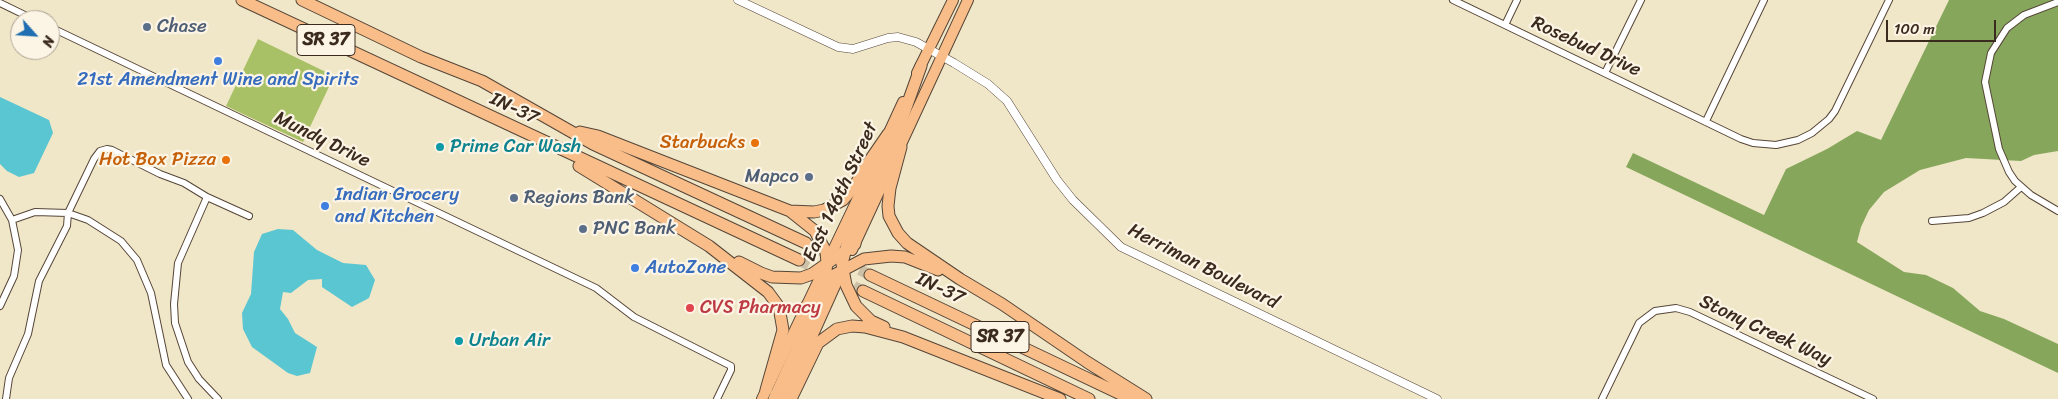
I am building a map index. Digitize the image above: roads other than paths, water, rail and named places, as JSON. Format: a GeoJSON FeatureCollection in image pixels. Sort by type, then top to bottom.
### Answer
{"type":"FeatureCollection","features":[{"type":"Feature","properties":{"kind":"highway","name":"IN-37"},"geometry":{"type":"LineString","coordinates":[[242,0],[553,147],[799,260]]}},
{"type":"Feature","properties":{"kind":"highway","name":"IN-37"},"geometry":{"type":"LineString","coordinates":[[302,0],[421,57],[482,81],[593,144],[806,242]]}},
{"type":"Feature","properties":{"kind":"highway"},"geometry":{"type":"LineString","coordinates":[[921,66],[896,136],[848,240],[842,270],[847,290],[862,313],[871,321],[903,337],[1060,399]]}},
{"type":"Feature","properties":{"kind":"highway"},"geometry":{"type":"LineString","coordinates":[[566,128],[598,136],[790,211],[815,232],[826,252],[825,284],[812,318],[767,396]]}},
{"type":"Feature","properties":{"kind":"highway"},"geometry":{"type":"LineString","coordinates":[[790,211],[814,212],[824,210],[843,200],[854,188],[866,166],[888,134]]}},
{"type":"Feature","properties":{"kind":"highway"},"geometry":{"type":"LineString","coordinates":[[553,147],[573,162],[708,246],[772,277],[800,278],[812,274],[855,244]]}},
{"type":"Feature","properties":{"kind":"highway"},"geometry":{"type":"LineString","coordinates":[[901,147],[890,188],[888,206],[889,216],[898,233],[907,243],[1146,399]]}},
{"type":"Feature","properties":{"kind":"highway"},"geometry":{"type":"LineString","coordinates":[[708,246],[768,292],[779,307],[782,339],[767,396]]}},
{"type":"Feature","properties":{"kind":"highway"},"geometry":{"type":"LineString","coordinates":[[805,308],[825,284],[842,270],[864,259],[891,256],[917,261],[960,279]]}},
{"type":"Feature","properties":{"kind":"highway","name":"IN-37"},"geometry":{"type":"LineString","coordinates":[[870,275],[1131,399]]}},
{"type":"Feature","properties":{"kind":"highway","name":"IN-37"},"geometry":{"type":"LineString","coordinates":[[863,291],[1089,399]]}},
{"type":"Feature","properties":{"kind":"highway"},"geometry":{"type":"LineString","coordinates":[[791,399],[818,344],[837,329],[852,326],[865,327],[903,337]]}},
{"type":"Feature","properties":{"kind":"main road","name":"East 146th Street"},"geometry":{"type":"LineString","coordinates":[[767,396],[805,308],[953,0]]}},
{"type":"Feature","properties":{"kind":"main road","name":"East 146th Street"},"geometry":{"type":"LineString","coordinates":[[784,399],[968,0]]}},
{"type":"Feature","properties":{"kind":"street","name":"Herriman Boulevard"},"geometry":{"type":"LineString","coordinates":[[738,0],[838,47],[853,49],[888,38],[898,38],[909,40],[929,49],[988,84],[1007,101],[1025,127],[1046,166],[1062,187],[1121,247],[1438,399]]}},
{"type":"Feature","properties":{"kind":"street","name":"Rosebud Drive"},"geometry":{"type":"LineString","coordinates":[[1453,0],[1741,139],[1764,145],[1787,144],[1812,133],[1824,124],[1835,111],[1889,0]]}},
{"type":"Feature","properties":{"kind":"street"},"geometry":{"type":"LineString","coordinates":[[1505,25],[1517,0]]}},
{"type":"Feature","properties":{"kind":"street"},"geometry":{"type":"LineString","coordinates":[[1605,73],[1641,0]]}},
{"type":"Feature","properties":{"kind":"street"},"geometry":{"type":"LineString","coordinates":[[1706,122],[1764,0]]}},
{"type":"Feature","properties":{"kind":"street"},"geometry":{"type":"LineString","coordinates":[[2058,2],[2031,12],[2015,21],[2002,35],[1988,62],[1985,82],[1999,149],[2009,172],[2021,187],[2039,201],[2058,211]]}},
{"type":"Feature","properties":{"kind":"street"},"geometry":{"type":"LineString","coordinates":[[0,4],[13,10]]}},
{"type":"Feature","properties":{"kind":"street","name":"Mundy Drive"},"geometry":{"type":"LineString","coordinates":[[60,32],[596,288],[634,317],[731,366],[731,370],[717,399]]}},
{"type":"Feature","properties":{"kind":"street"},"geometry":{"type":"LineString","coordinates":[[6,399],[9,378],[28,334],[39,282],[67,226],[68,213],[96,154],[107,149],[184,183],[249,216]]}},
{"type":"Feature","properties":{"kind":"street"},"geometry":{"type":"LineString","coordinates":[[1932,222],[1970,218],[1983,213],[2004,202],[2021,187]]}},
{"type":"Feature","properties":{"kind":"street"},"geometry":{"type":"LineString","coordinates":[[208,196],[178,263],[174,304],[175,323],[188,362],[199,379],[218,399]]}},
{"type":"Feature","properties":{"kind":"street"},"geometry":{"type":"LineString","coordinates":[[0,199],[12,220],[17,238],[17,262],[14,276],[0,306]]}},
{"type":"Feature","properties":{"kind":"street"},"geometry":{"type":"LineString","coordinates":[[12,220],[36,212],[68,213],[88,220],[121,241],[138,260],[151,293],[166,365],[188,399]]}},
{"type":"Feature","properties":{"kind":"street","name":"Stony Creek Way"},"geometry":{"type":"LineString","coordinates":[[1602,399],[1639,323],[1655,311],[1676,308],[1690,312],[1873,399]]}},
{"type":"Feature","properties":{"kind":"water"},"geometry":{"type":"Polygon","coordinates":[[[0,97],[49,120],[53,133],[34,173],[19,177],[7,171],[0,164],[0,97]]]}},
{"type":"Feature","properties":{"kind":"water"},"geometry":{"type":"Polygon","coordinates":[[[278,229],[293,230],[317,250],[343,263],[366,265],[375,280],[369,298],[352,307],[322,287],[322,279],[308,280],[291,293],[283,292],[280,309],[295,333],[317,347],[310,373],[297,376],[288,373],[252,347],[243,329],[242,313],[251,294],[254,252],[262,234],[278,229]]]}},
{"type":"Feature","properties":{"kind":"tunnel"},"geometry":{"type":"LineString","coordinates":[[806,243],[830,255]]}},
{"type":"Feature","properties":{"kind":"tunnel"},"geometry":{"type":"LineString","coordinates":[[799,260],[824,273]]}},
{"type":"Feature","properties":{"kind":"tunnel"},"geometry":{"type":"LineString","coordinates":[[845,262],[870,275]]}},
{"type":"Feature","properties":{"kind":"tunnel"},"geometry":{"type":"LineString","coordinates":[[839,279],[863,291]]}},
{"type":"Feature","properties":{"kind":"place","name":"Chase"},"geometry":{"type":"Point","coordinates":[147,27]}},
{"type":"Feature","properties":{"kind":"place","name":"21st Amendment Wine and Spirits"},"geometry":{"type":"Point","coordinates":[218,61]}},
{"type":"Feature","properties":{"kind":"place","name":"Starbucks"},"geometry":{"type":"Point","coordinates":[755,143]}},
{"type":"Feature","properties":{"kind":"place","name":"Prime Car Wash"},"geometry":{"type":"Point","coordinates":[440,147]}},
{"type":"Feature","properties":{"kind":"place","name":"Hot Box Pizza"},"geometry":{"type":"Point","coordinates":[226,160]}},
{"type":"Feature","properties":{"kind":"place","name":"Mapco"},"geometry":{"type":"Point","coordinates":[809,177]}},
{"type":"Feature","properties":{"kind":"place","name":"Regions Bank"},"geometry":{"type":"Point","coordinates":[514,198]}},
{"type":"Feature","properties":{"kind":"place","name":"Indian Grocery and Kitchen"},"geometry":{"type":"Point","coordinates":[325,206]}},
{"type":"Feature","properties":{"kind":"place","name":"PNC Bank"},"geometry":{"type":"Point","coordinates":[583,229]}},
{"type":"Feature","properties":{"kind":"place","name":"AutoZone"},"geometry":{"type":"Point","coordinates":[635,268]}},
{"type":"Feature","properties":{"kind":"place","name":"CVS Pharmacy"},"geometry":{"type":"Point","coordinates":[690,308]}},
{"type":"Feature","properties":{"kind":"place","name":"Urban Air"},"geometry":{"type":"Point","coordinates":[459,341]}}]}
